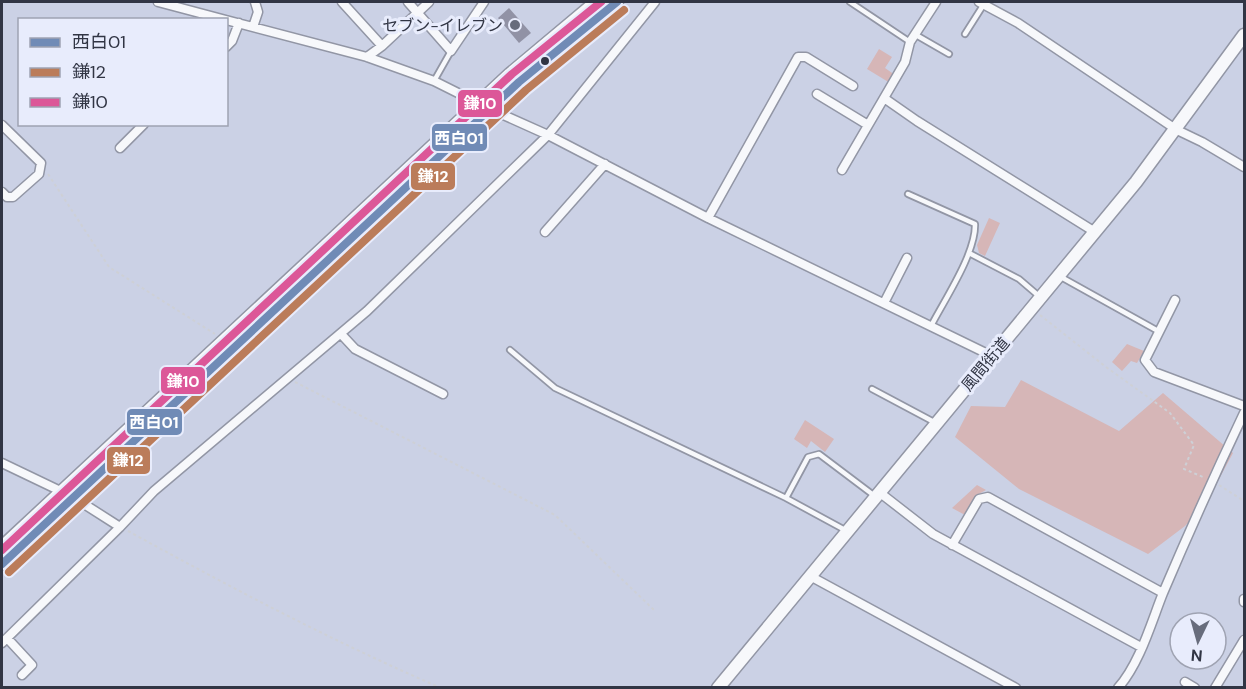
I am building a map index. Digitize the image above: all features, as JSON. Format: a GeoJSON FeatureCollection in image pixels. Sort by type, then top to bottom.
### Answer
{"type":"FeatureCollection","features":[{"type":"Feature","properties":{"kind":"main road"},"geometry":{"type":"LineString","coordinates":[[2,564],[484,106],[510,74],[596,2]]}},
{"type":"Feature","properties":{"kind":"main road"},"geometry":{"type":"LineString","coordinates":[[2,547],[484,106],[519,82],[617,2]]}},
{"type":"Feature","properties":{"kind":"main road","name":"風間街道"},"geometry":{"type":"LineString","coordinates":[[718,687],[1095,232],[1176,130],[1245,35]]}},
{"type":"Feature","properties":{"kind":"street"},"geometry":{"type":"LineString","coordinates":[[158,2],[218,18]]}},
{"type":"Feature","properties":{"kind":"street"},"geometry":{"type":"LineString","coordinates":[[253,27],[258,12],[255,2]]}},
{"type":"Feature","properties":{"kind":"street"},"geometry":{"type":"LineString","coordinates":[[342,2],[382,46]]}},
{"type":"Feature","properties":{"kind":"street"},"geometry":{"type":"LineString","coordinates":[[408,2],[451,51],[484,2]]}},
{"type":"Feature","properties":{"kind":"street"},"geometry":{"type":"LineString","coordinates":[[367,57],[429,2]]}},
{"type":"Feature","properties":{"kind":"street"},"geometry":{"type":"LineString","coordinates":[[22,675],[32,665],[4,640],[154,491],[367,311],[548,135],[655,2]]}},
{"type":"Feature","properties":{"kind":"street"},"geometry":{"type":"LineString","coordinates":[[842,170],[905,62],[913,38],[936,2]]}},
{"type":"Feature","properties":{"kind":"street"},"geometry":{"type":"LineString","coordinates":[[981,3],[1018,23],[1176,130],[1245,167]]}},
{"type":"Feature","properties":{"kind":"street"},"geometry":{"type":"LineString","coordinates":[[228,20],[367,57],[434,81],[548,135],[708,218],[992,356]]}},
{"type":"Feature","properties":{"kind":"street"},"geometry":{"type":"LineString","coordinates":[[228,45],[239,23]]}},
{"type":"Feature","properties":{"kind":"street"},"geometry":{"type":"LineString","coordinates":[[708,218],[798,57],[806,57],[853,86]]}},
{"type":"Feature","properties":{"kind":"street"},"geometry":{"type":"LineString","coordinates":[[817,94],[868,125]]}},
{"type":"Feature","properties":{"kind":"street"},"geometry":{"type":"LineString","coordinates":[[884,98],[1095,232]]}},
{"type":"Feature","properties":{"kind":"street"},"geometry":{"type":"LineString","coordinates":[[2,125],[41,164],[39,174],[13,197],[7,197],[2,192]]}},
{"type":"Feature","properties":{"kind":"street"},"geometry":{"type":"LineString","coordinates":[[120,148],[142,126]]}},
{"type":"Feature","properties":{"kind":"street"},"geometry":{"type":"LineString","coordinates":[[545,232],[605,164]]}},
{"type":"Feature","properties":{"kind":"street"},"geometry":{"type":"LineString","coordinates":[[884,303],[907,258]]}},
{"type":"Feature","properties":{"kind":"street"},"geometry":{"type":"LineString","coordinates":[[1175,300],[1145,360],[1154,372],[1245,406]]}},
{"type":"Feature","properties":{"kind":"street"},"geometry":{"type":"LineString","coordinates":[[341,334],[355,349],[443,394]]}},
{"type":"Feature","properties":{"kind":"street"},"geometry":{"type":"LineString","coordinates":[[1118,687],[1129,672],[1141,647],[1212,481],[1245,413]]}},
{"type":"Feature","properties":{"kind":"street"},"geometry":{"type":"LineString","coordinates":[[2,463],[73,497],[120,527]]}},
{"type":"Feature","properties":{"kind":"street"},"geometry":{"type":"LineString","coordinates":[[878,495],[952,545],[1141,647]]}},
{"type":"Feature","properties":{"kind":"street"},"geometry":{"type":"LineString","coordinates":[[952,545],[980,499],[988,498],[1163,593]]}},
{"type":"Feature","properties":{"kind":"street"},"geometry":{"type":"LineString","coordinates":[[810,576],[1016,687]]}},
{"type":"Feature","properties":{"kind":"street"},"geometry":{"type":"LineString","coordinates":[[1215,687],[1245,640]]}},
{"type":"Feature","properties":{"kind":"street"},"geometry":{"type":"LineString","coordinates":[[1185,682],[1196,687]]}},
{"type":"Feature","properties":{"kind":"lane"},"geometry":{"type":"LineString","coordinates":[[850,2],[858,4],[913,38],[949,54]]}},
{"type":"Feature","properties":{"kind":"lane"},"geometry":{"type":"LineString","coordinates":[[965,34],[981,3]]}},
{"type":"Feature","properties":{"kind":"lane"},"geometry":{"type":"LineString","coordinates":[[434,81],[451,51]]}},
{"type":"Feature","properties":{"kind":"lane"},"geometry":{"type":"LineString","coordinates":[[908,194],[975,224],[975,236],[969,253],[932,326]]}},
{"type":"Feature","properties":{"kind":"lane"},"geometry":{"type":"LineString","coordinates":[[969,253],[1019,279],[1041,297]]}},
{"type":"Feature","properties":{"kind":"lane"},"geometry":{"type":"LineString","coordinates":[[1059,276],[1158,331]]}},
{"type":"Feature","properties":{"kind":"lane"},"geometry":{"type":"LineString","coordinates":[[510,350],[555,388],[786,498],[847,531]]}},
{"type":"Feature","properties":{"kind":"lane"},"geometry":{"type":"LineString","coordinates":[[872,389],[936,423]]}},
{"type":"Feature","properties":{"kind":"lane"},"geometry":{"type":"LineString","coordinates":[[786,498],[808,457],[819,454],[878,495]]}},
{"type":"Feature","properties":{"kind":"path"},"geometry":{"type":"LineString","coordinates":[[41,164],[109,267],[225,341]]}},
{"type":"Feature","properties":{"kind":"path"},"geometry":{"type":"LineString","coordinates":[[1032,308],[1106,367],[1170,413],[1194,446],[1184,468],[1212,481],[1245,501]]}},
{"type":"Feature","properties":{"kind":"path"},"geometry":{"type":"LineString","coordinates":[[288,378],[555,515],[654,610]]}},
{"type":"Feature","properties":{"kind":"path"},"geometry":{"type":"LineString","coordinates":[[120,527],[269,608],[345,645],[441,687]]}},
{"type":"Feature","properties":{"kind":"shaded area"},"geometry":{"type":"Polygon","coordinates":[[[879,49],[892,57],[885,68],[895,75],[890,83],[867,69],[879,49]]]}},
{"type":"Feature","properties":{"kind":"shaded area"},"geometry":{"type":"Polygon","coordinates":[[[989,218],[1000,223],[985,256],[979,253],[977,245],[989,218]]]}},
{"type":"Feature","properties":{"kind":"shaded area"},"geometry":{"type":"Polygon","coordinates":[[[1127,344],[1144,351],[1137,363],[1131,361],[1122,371],[1112,362],[1127,344]]]}},
{"type":"Feature","properties":{"kind":"shaded area"},"geometry":{"type":"Polygon","coordinates":[[[1021,380],[1119,431],[1163,393],[1233,453],[1205,505],[1185,526],[1148,554],[1019,489],[955,437],[971,406],[1005,407],[1021,380]]]}},
{"type":"Feature","properties":{"kind":"shaded area"},"geometry":{"type":"Polygon","coordinates":[[[805,420],[834,439],[825,452],[811,441],[807,448],[794,439],[805,420]]]}},
{"type":"Feature","properties":{"kind":"shaded area"},"geometry":{"type":"Polygon","coordinates":[[[977,485],[986,490],[977,495],[965,515],[952,508],[977,485]]]}},
{"type":"Feature","properties":{"kind":"building","name":"セブン-イレブン"},"geometry":{"type":"Polygon","coordinates":[[[509,8],[531,33],[519,43],[498,18],[509,8]]]}},
{"type":"Feature","properties":{"kind":"transit line","name":"鎌10"},"geometry":{"type":"LineString","coordinates":[[2,550],[512,74],[601,2]]}},
{"type":"Feature","properties":{"kind":"transit line","name":"西白01"},"geometry":{"type":"LineString","coordinates":[[2,564],[519,82],[617,2]]}},
{"type":"Feature","properties":{"kind":"transit line","name":"鎌12"},"geometry":{"type":"LineString","coordinates":[[9,572],[526,90],[624,10]]}},
{"type":"Feature","properties":{"kind":"place","name":"セブン-イレブン"},"geometry":{"type":"Point","coordinates":[515,25]}}]}
